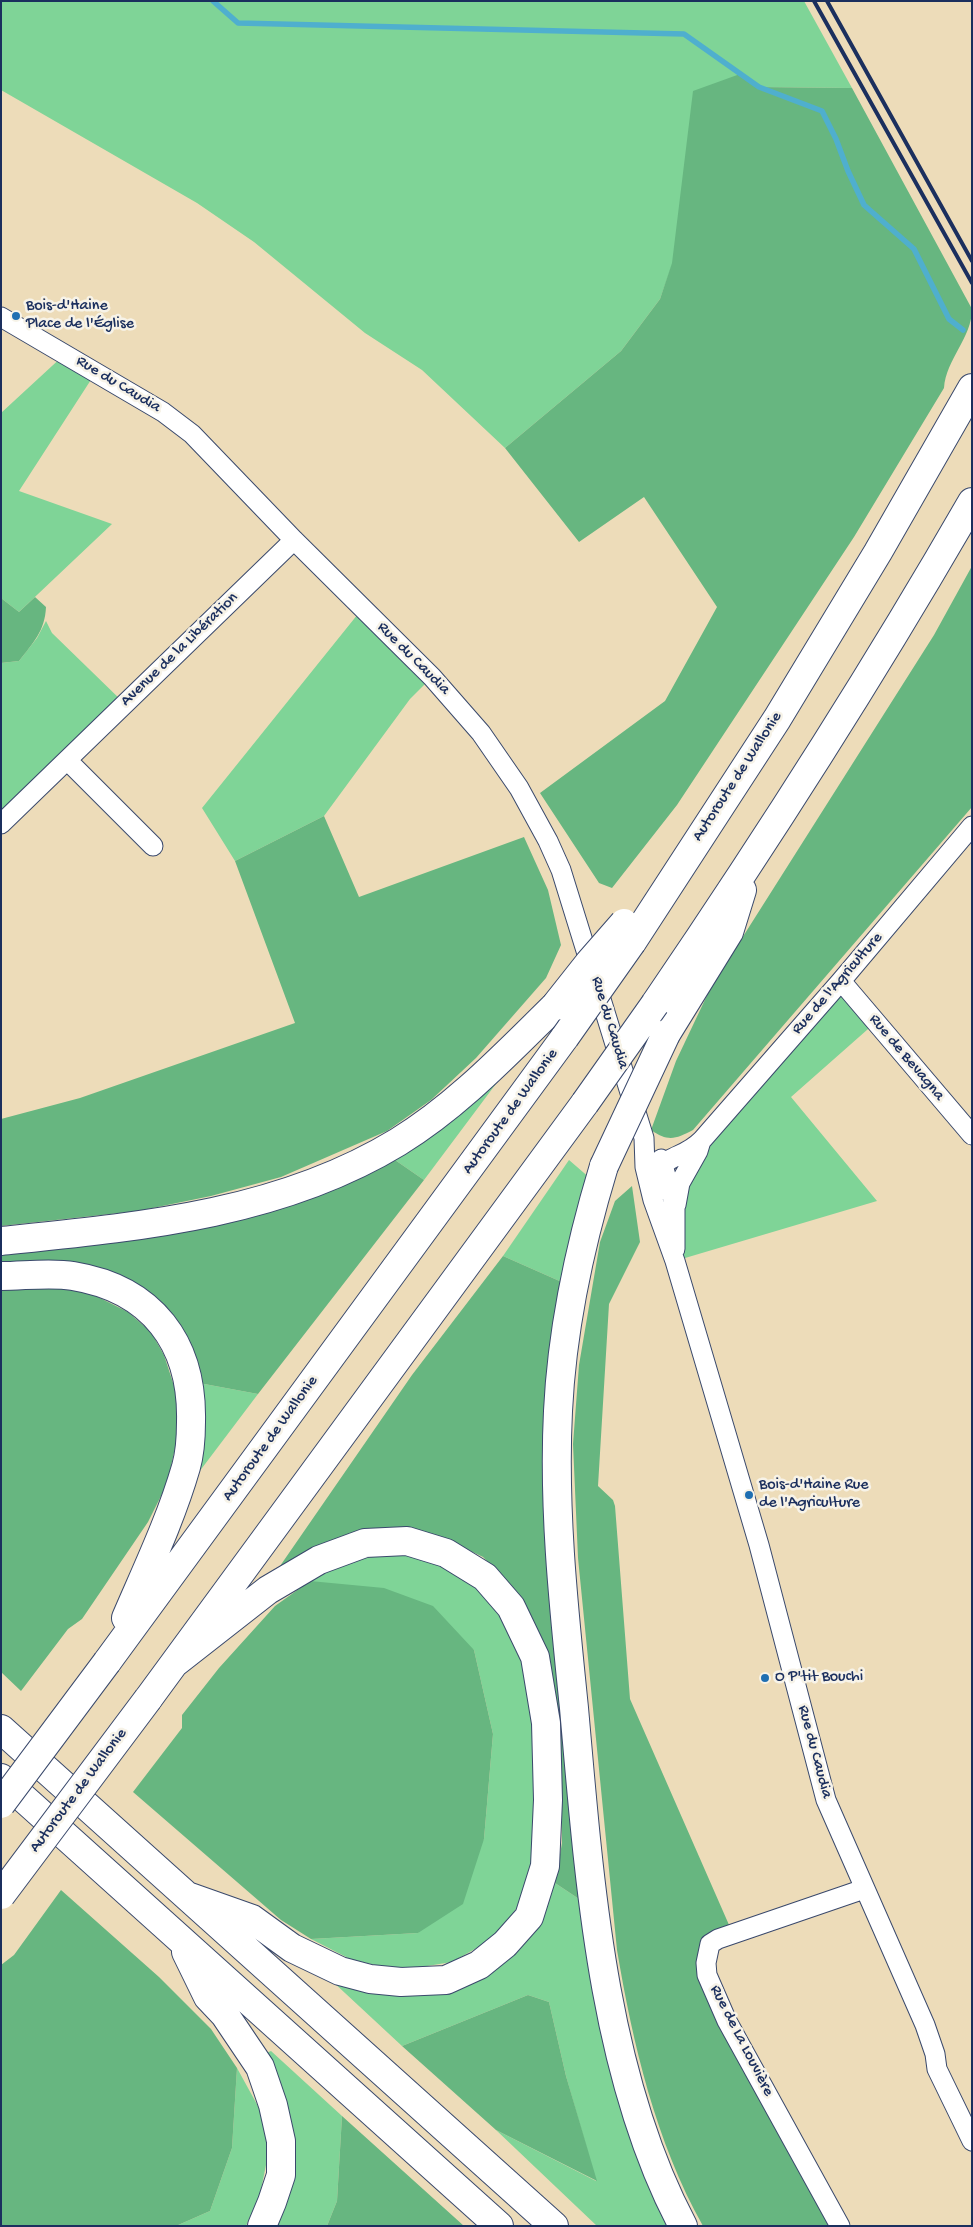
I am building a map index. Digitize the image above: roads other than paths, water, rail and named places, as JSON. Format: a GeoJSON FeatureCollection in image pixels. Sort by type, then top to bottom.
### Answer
{"type":"FeatureCollection","features":[{"type":"Feature","properties":{"kind":"highway","name":"Autoroute de Wallonie"},"geometry":{"type":"LineString","coordinates":[[1,1804],[565,1037],[628,932],[649,913],[777,719],[878,552],[967,397]]}},
{"type":"Feature","properties":{"kind":"highway","name":"Autoroute de Wallonie"},"geometry":{"type":"LineString","coordinates":[[1,1895],[176,1662],[585,1103],[655,1004],[750,864],[923,587],[972,502]]}},
{"type":"Feature","properties":{"kind":"highway"},"geometry":{"type":"LineString","coordinates":[[683,2226],[653,2159],[636,2110],[621,2056],[606,1984],[579,1770],[560,1560],[558,1410],[565,1337],[577,1268],[592,1204],[604,1166],[666,1034],[729,932],[750,864]]}},
{"type":"Feature","properties":{"kind":"highway"},"geometry":{"type":"LineString","coordinates":[[1,1241],[139,1226],[217,1212],[295,1190],[346,1170],[398,1142],[444,1109],[491,1068],[555,1006],[589,963],[628,932]]}},
{"type":"Feature","properties":{"kind":"highway"},"geometry":{"type":"LineString","coordinates":[[1,1276],[71,1275],[95,1280],[115,1288],[137,1300],[165,1326],[183,1359],[191,1405],[191,1434],[187,1465],[162,1533],[107,1662]]}},
{"type":"Feature","properties":{"kind":"highway"},"geometry":{"type":"LineString","coordinates":[[176,1662],[268,1590],[319,1560],[365,1543],[407,1541],[446,1553],[485,1577],[511,1607],[535,1657],[546,1723],[548,1800],[545,1866],[529,1917],[505,1944],[479,1965],[446,1980],[401,1982],[340,1972],[292,1948],[252,1919],[187,1896]]}},
{"type":"Feature","properties":{"kind":"highway"},"geometry":{"type":"LineString","coordinates":[[1,1729],[554,2226]]}},
{"type":"Feature","properties":{"kind":"highway"},"geometry":{"type":"LineString","coordinates":[[1,1778],[181,1942],[500,2226]]}},
{"type":"Feature","properties":{"kind":"highway"},"geometry":{"type":"LineString","coordinates":[[181,1942],[208,1998],[225,2015],[260,2067],[273,2106],[281,2141],[281,2175],[262,2226]]}},
{"type":"Feature","properties":{"kind":"street","name":"Rue du Caudia"},"geometry":{"type":"LineString","coordinates":[[1,317],[130,392],[178,422],[192,434],[458,705],[500,760],[519,788],[548,841],[561,870],[649,1142],[675,1206],[675,1261]]}},
{"type":"Feature","properties":{"kind":"street","name":"Avenue de la Libération"},"geometry":{"type":"LineString","coordinates":[[1,824],[294,540]]}},
{"type":"Feature","properties":{"kind":"street"},"geometry":{"type":"LineString","coordinates":[[66,760],[153,846]]}},
{"type":"Feature","properties":{"kind":"street","name":"Rue de l'Agriculture"},"geometry":{"type":"LineString","coordinates":[[653,1200],[669,1158],[695,1147],[702,1140],[841,981],[972,826]]}},
{"type":"Feature","properties":{"kind":"street","name":"Rue de Bevagna"},"geometry":{"type":"LineString","coordinates":[[841,981],[972,1135]]}},
{"type":"Feature","properties":{"kind":"street","name":"Rue de l'Agriculture"},"geometry":{"type":"LineString","coordinates":[[663,1173],[698,1152],[702,1140]]}},
{"type":"Feature","properties":{"kind":"street"},"geometry":{"type":"LineString","coordinates":[[649,1142],[665,1150],[686,1150]]}},
{"type":"Feature","properties":{"kind":"street","name":"Rue du Caudia"},"geometry":{"type":"LineString","coordinates":[[653,1200],[675,1261],[759,1546],[826,1800],[925,2025],[935,2054],[937,2070],[968,2121],[972,2141]]}},
{"type":"Feature","properties":{"kind":"street","name":"Rue de La Louvière"},"geometry":{"type":"LineString","coordinates":[[840,2226],[727,2021],[707,1975],[706,1963],[710,1944],[718,1939],[864,1889]]}},
{"type":"Feature","properties":{"kind":"waterway"},"geometry":{"type":"LineString","coordinates":[[213,1],[238,23],[684,34],[759,87],[822,111],[864,205],[914,249],[949,319],[963,330]]}},
{"type":"Feature","properties":{"kind":"railway"},"geometry":{"type":"LineString","coordinates":[[814,1],[972,283]]}},
{"type":"Feature","properties":{"kind":"railway"},"geometry":{"type":"LineString","coordinates":[[827,1],[972,261]]}},
{"type":"Feature","properties":{"kind":"place","name":"Bois-d'Haine Place de l'Église"},"geometry":{"type":"Point","coordinates":[16,316]}},
{"type":"Feature","properties":{"kind":"place","name":"Bois-d'Haine Rue de l'Agriculture"},"geometry":{"type":"Point","coordinates":[749,1495]}},
{"type":"Feature","properties":{"kind":"place","name":"O P'tit Bouchi"},"geometry":{"type":"Point","coordinates":[765,1678]}}]}
